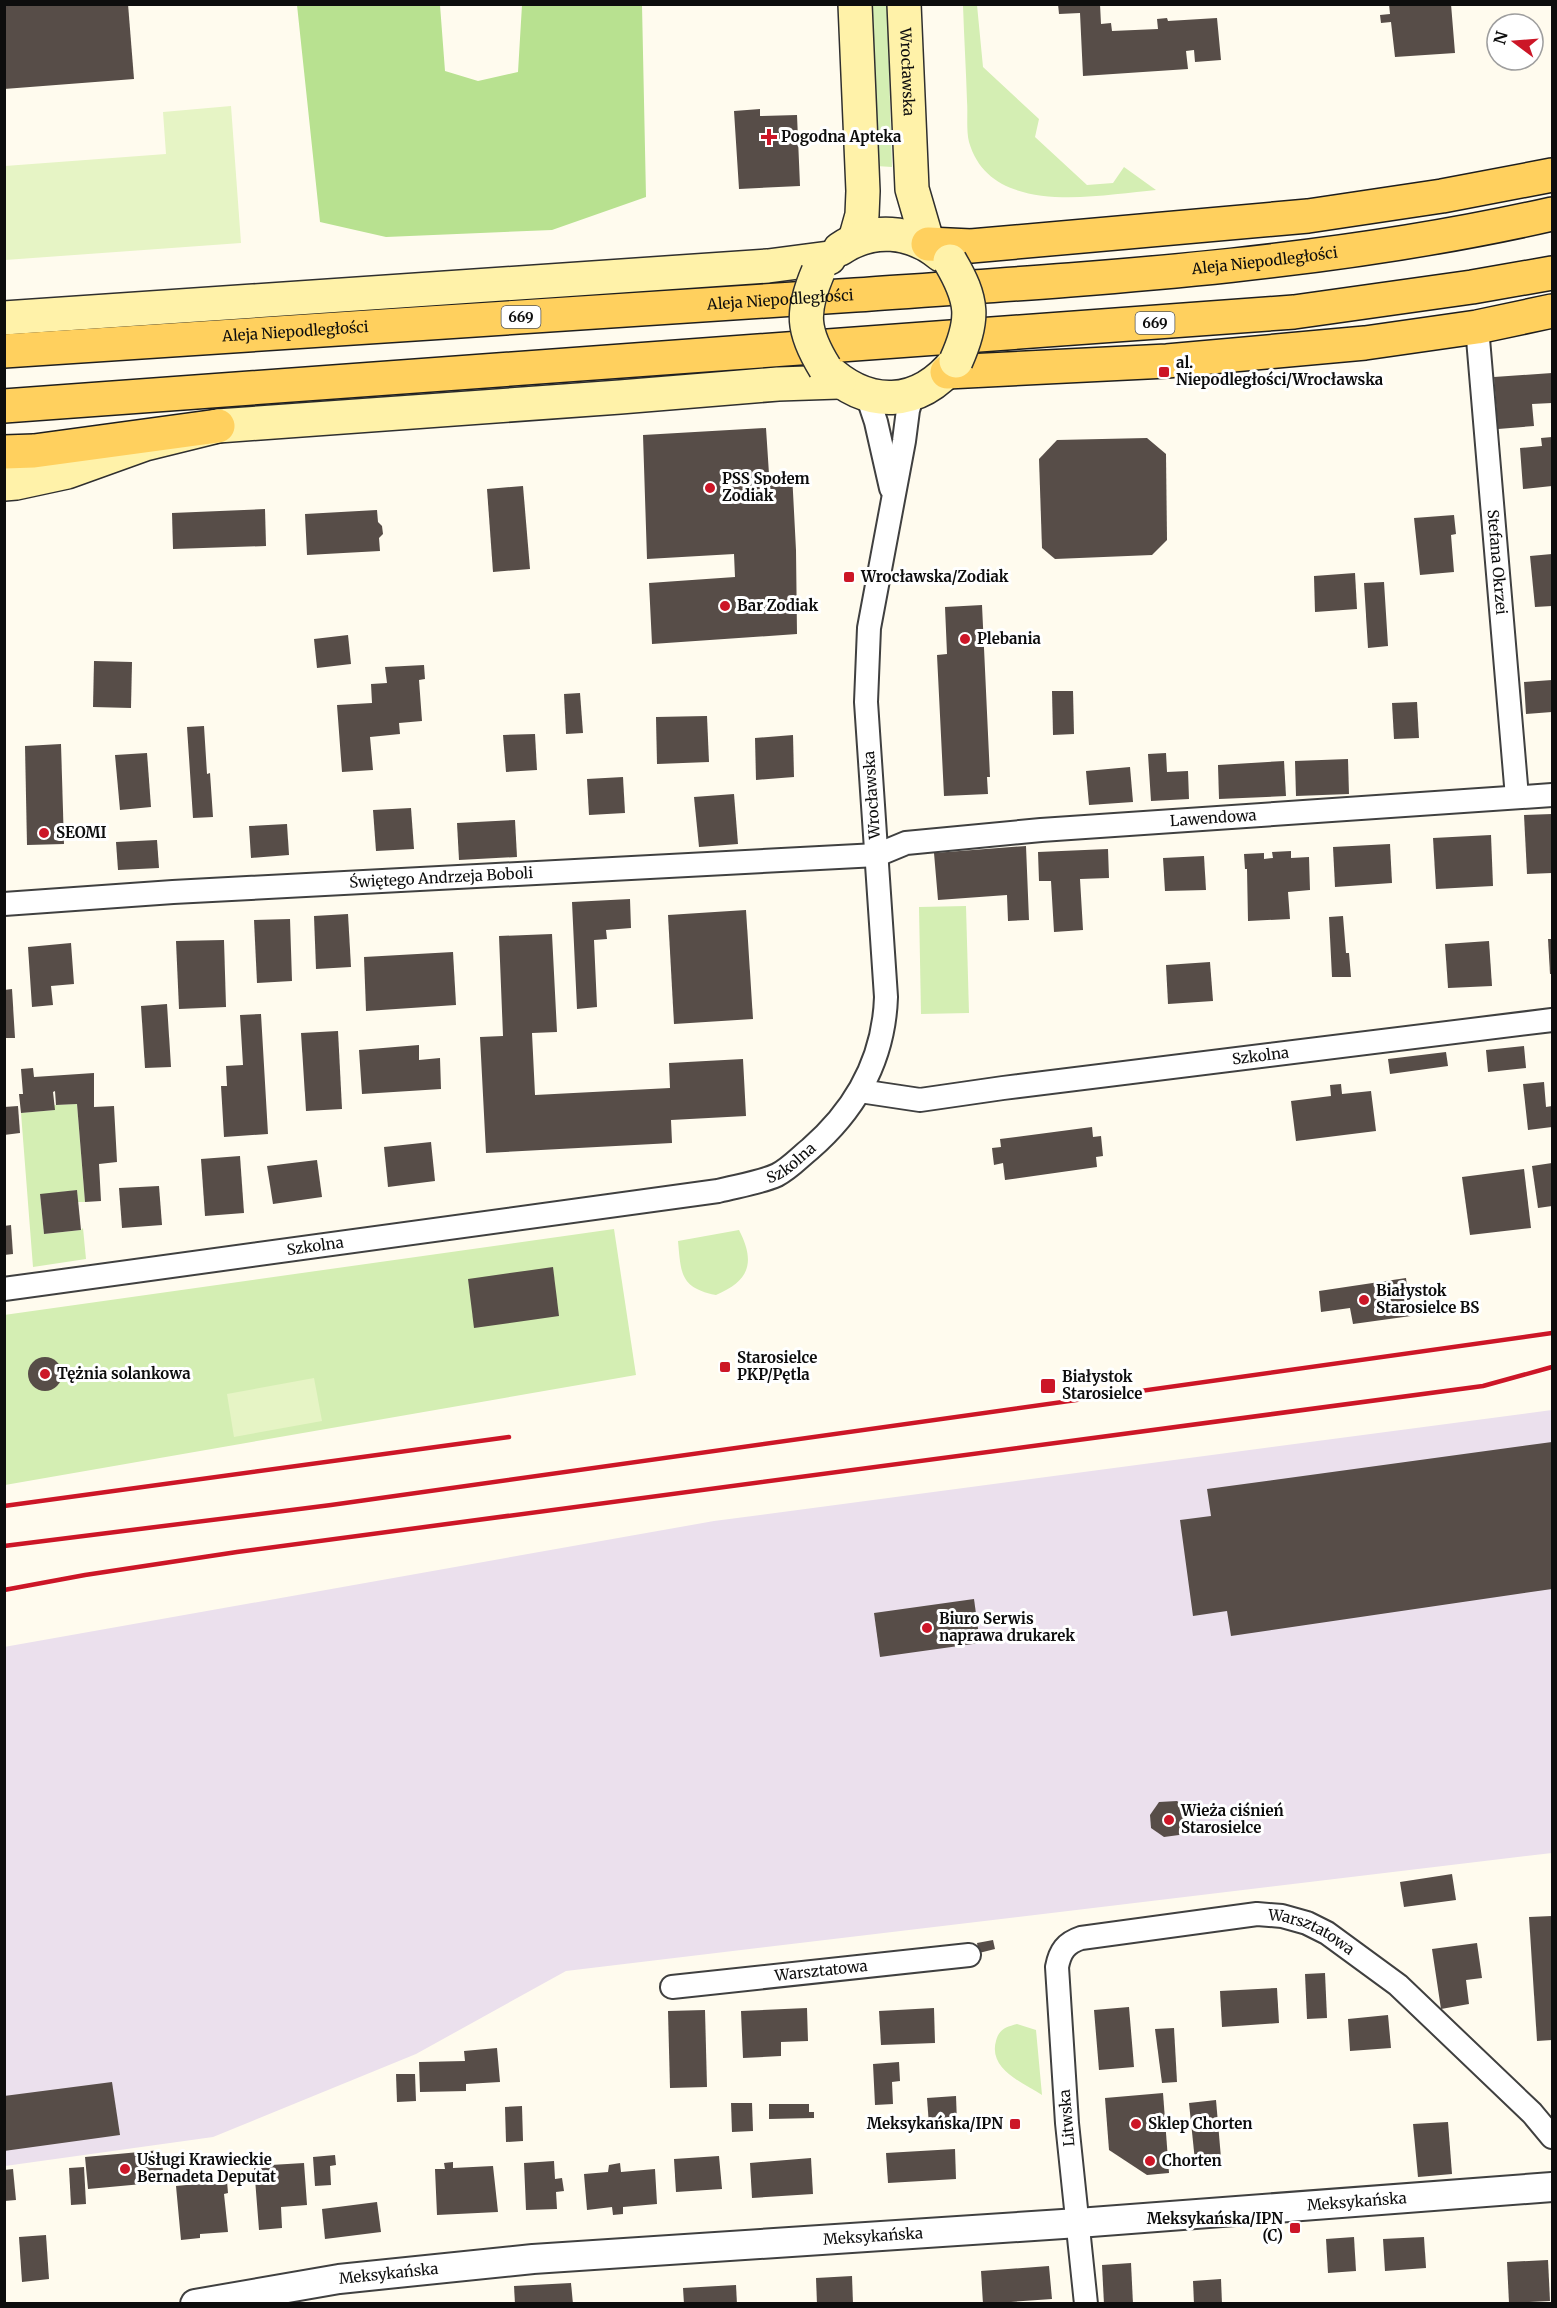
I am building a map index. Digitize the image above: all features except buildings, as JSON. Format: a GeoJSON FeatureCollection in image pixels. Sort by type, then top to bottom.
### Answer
{"type":"FeatureCollection","features":[{"type":"Feature","properties":{"kind":"main road"},"geometry":{"type":"LineString","coordinates":[[844,382],[812,346],[806,321],[808,296],[862,215],[855,4]]}},
{"type":"Feature","properties":{"kind":"main road","name":"Wrocławska"},"geometry":{"type":"LineString","coordinates":[[904,4],[912,189],[939,253]]}},
{"type":"Feature","properties":{"kind":"main road"},"geometry":{"type":"LineString","coordinates":[[939,253],[971,246],[1308,216],[1442,196],[1552,176]]}},
{"type":"Feature","properties":{"kind":"main road","name":"Aleja Niepodległości"},"geometry":{"type":"LineString","coordinates":[[4,351],[1037,282],[1294,259],[1472,232],[1552,214]]}},
{"type":"Feature","properties":{"kind":"main road"},"geometry":{"type":"LineString","coordinates":[[4,318],[768,266],[834,257],[873,235],[892,234],[911,237],[939,253],[964,284],[970,310],[967,336],[952,366],[937,381],[913,394],[882,398],[844,382],[778,384],[620,398],[218,426],[34,451],[4,452]]}},
{"type":"Feature","properties":{"kind":"main road","name":"669"},"geometry":{"type":"LineString","coordinates":[[4,406],[1294,312],[1472,287],[1552,273]]}},
{"type":"Feature","properties":{"kind":"main road"},"geometry":{"type":"LineString","coordinates":[[952,366],[1167,361],[1365,343],[1478,327],[1552,311]]}},
{"type":"Feature","properties":{"kind":"main road"},"geometry":{"type":"LineString","coordinates":[[4,484],[67,471],[146,444],[218,426]]}},
{"type":"Feature","properties":{"kind":"street","name":"Stefana Okrzei"},"geometry":{"type":"LineString","coordinates":[[1478,327],[1517,797]]}},
{"type":"Feature","properties":{"kind":"street","name":"Wrocławska"},"geometry":{"type":"LineString","coordinates":[[844,382],[876,422],[892,495]]}},
{"type":"Feature","properties":{"kind":"street","name":"Wrocławska"},"geometry":{"type":"LineString","coordinates":[[860,1091],[877,1053],[885,1022],[886,997],[866,702],[866,663],[869,628],[892,495],[913,394]]}},
{"type":"Feature","properties":{"kind":"street","name":"Lawendowa"},"geometry":{"type":"LineString","coordinates":[[877,855],[906,843],[1041,830],[1552,795]]}},
{"type":"Feature","properties":{"kind":"street","name":"Świętego Andrzeja Boboli"},"geometry":{"type":"LineString","coordinates":[[4,904],[173,892],[877,855]]}},
{"type":"Feature","properties":{"kind":"street","name":"Szkolna"},"geometry":{"type":"LineString","coordinates":[[4,1289],[729,1188],[777,1175],[794,1163],[831,1131],[860,1091],[920,1100],[1014,1086],[1552,1020]]}},
{"type":"Feature","properties":{"kind":"street","name":"Warsztatowa"},"geometry":{"type":"LineString","coordinates":[[1058,2012],[1059,1954],[1071,1941],[1257,1914],[1282,1916],[1307,1923],[1327,1933],[1398,1985],[1532,2113],[1552,2137]]}},
{"type":"Feature","properties":{"kind":"street","name":"Warsztatowa"},"geometry":{"type":"LineString","coordinates":[[672,1987],[969,1955]]}},
{"type":"Feature","properties":{"kind":"street","name":"Litwska"},"geometry":{"type":"LineString","coordinates":[[1058,2012],[1086,2304]]}},
{"type":"Feature","properties":{"kind":"street","name":"Meksykańska"},"geometry":{"type":"LineString","coordinates":[[195,2304],[339,2279],[532,2259],[1078,2223],[1552,2187]]}},
{"type":"Feature","properties":{"kind":"shaded area"},"geometry":{"type":"Polygon","coordinates":[[[1552,1410],[1552,1853],[566,1971],[416,2054],[213,2137],[5,2166],[4,1647],[714,1521],[1552,1410]]]}},
{"type":"Feature","properties":{"kind":"green space"},"geometry":{"type":"Polygon","coordinates":[[[297,5],[440,5],[445,71],[478,81],[518,72],[522,5],[642,5],[646,197],[552,230],[386,237],[320,222],[297,5]]]}},
{"type":"Feature","properties":{"kind":"green space"},"geometry":{"type":"Polygon","coordinates":[[[870,5],[887,5],[892,167],[876,166],[870,5]]]}},
{"type":"Feature","properties":{"kind":"green space"},"geometry":{"type":"Polygon","coordinates":[[[963,5],[977,5],[983,67],[1039,119],[1035,137],[1087,185],[1113,183],[1124,167],[1156,190],[1077,197],[1049,196],[1023,192],[999,182],[981,166],[968,137],[963,5]]]}},
{"type":"Feature","properties":{"kind":"green space"},"geometry":{"type":"Polygon","coordinates":[[[231,106],[241,243],[5,260],[5,166],[166,154],[163,112],[231,106]]]}},
{"type":"Feature","properties":{"kind":"green space"},"geometry":{"type":"Polygon","coordinates":[[[966,906],[969,1013],[921,1014],[919,907],[966,906]]]}},
{"type":"Feature","properties":{"kind":"green space"},"geometry":{"type":"Polygon","coordinates":[[[77,1104],[85,1202],[78,1202],[77,1190],[40,1195],[44,1234],[83,1228],[86,1259],[33,1267],[21,1113],[54,1110],[54,1105],[77,1104]]]}},
{"type":"Feature","properties":{"kind":"green space"},"geometry":{"type":"Polygon","coordinates":[[[614,1229],[636,1375],[5,1485],[4,1315],[614,1229]]]}},
{"type":"Feature","properties":{"kind":"green space"},"geometry":{"type":"Polygon","coordinates":[[[739,1230],[748,1261],[746,1270],[736,1284],[716,1295],[695,1288],[689,1283],[682,1270],[678,1241],[739,1230]]]}},
{"type":"Feature","properties":{"kind":"green space"},"geometry":{"type":"Polygon","coordinates":[[[314,1378],[322,1421],[234,1437],[227,1394],[314,1378]]]}},
{"type":"Feature","properties":{"kind":"green space"},"geometry":{"type":"Polygon","coordinates":[[[1017,2024],[1036,2030],[1042,2095],[1009,2074],[997,2060],[995,2051],[999,2034],[1006,2028],[1017,2024]]]}},
{"type":"Feature","properties":{"kind":"railway"},"geometry":{"type":"LineString","coordinates":[[4,1546],[331,1505],[1552,1333]]}},
{"type":"Feature","properties":{"kind":"railway"},"geometry":{"type":"LineString","coordinates":[[4,1590],[237,1552],[1483,1386],[1552,1367]]}},
{"type":"Feature","properties":{"kind":"railway"},"geometry":{"type":"LineString","coordinates":[[4,1506],[509,1437]]}},
{"type":"Feature","properties":{"kind":"place","name":"Pogodna Apteka"},"geometry":{"type":"Point","coordinates":[769,137]}},
{"type":"Feature","properties":{"kind":"place","name":"al. Niepodległości/Wrocławska"},"geometry":{"type":"Point","coordinates":[1164,372]}},
{"type":"Feature","properties":{"kind":"place","name":"PSS Społem Zodiak"},"geometry":{"type":"Point","coordinates":[710,488]}},
{"type":"Feature","properties":{"kind":"place","name":"Wrocławska/Zodiak"},"geometry":{"type":"Point","coordinates":[849,577]}},
{"type":"Feature","properties":{"kind":"place","name":"Bar Zodiak"},"geometry":{"type":"Point","coordinates":[725,606]}},
{"type":"Feature","properties":{"kind":"place","name":"Plebania"},"geometry":{"type":"Point","coordinates":[965,639]}},
{"type":"Feature","properties":{"kind":"place","name":"SEOMI"},"geometry":{"type":"Point","coordinates":[44,833]}},
{"type":"Feature","properties":{"kind":"place","name":"Białystok Starosielce BS"},"geometry":{"type":"Point","coordinates":[1364,1300]}},
{"type":"Feature","properties":{"kind":"place","name":"Starosielce PKP/Pętla"},"geometry":{"type":"Point","coordinates":[725,1367]}},
{"type":"Feature","properties":{"kind":"place","name":"Tężnia solankowa"},"geometry":{"type":"Point","coordinates":[45,1374]}},
{"type":"Feature","properties":{"kind":"place","name":"Białystok Starosielce"},"geometry":{"type":"Point","coordinates":[1048,1386]}},
{"type":"Feature","properties":{"kind":"place","name":"Biuro Serwis naprawa drukarek"},"geometry":{"type":"Point","coordinates":[927,1628]}},
{"type":"Feature","properties":{"kind":"place","name":"Wieża ciśnień Starosielce"},"geometry":{"type":"Point","coordinates":[1169,1820]}},
{"type":"Feature","properties":{"kind":"place","name":"Meksykańska/IPN"},"geometry":{"type":"Point","coordinates":[1015,2124]}},
{"type":"Feature","properties":{"kind":"place","name":"Sklep Chorten"},"geometry":{"type":"Point","coordinates":[1136,2124]}},
{"type":"Feature","properties":{"kind":"place","name":"Chorten"},"geometry":{"type":"Point","coordinates":[1150,2161]}},
{"type":"Feature","properties":{"kind":"place","name":"Usługi Krawieckie Bernadeta Deputat"},"geometry":{"type":"Point","coordinates":[125,2169]}},
{"type":"Feature","properties":{"kind":"place","name":"Meksykańska/IPN (C)"},"geometry":{"type":"Point","coordinates":[1295,2228]}}]}
